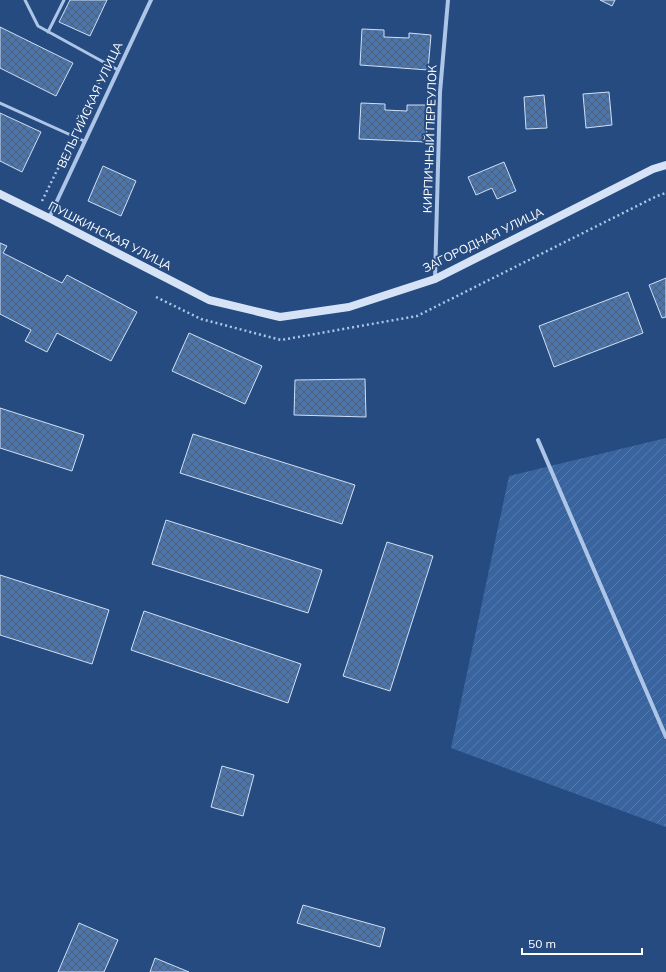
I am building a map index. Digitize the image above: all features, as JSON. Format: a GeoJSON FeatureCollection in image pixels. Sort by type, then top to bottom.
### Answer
{"type":"FeatureCollection","features":[{"type":"Feature","properties":{"kind":"main road","name":"ЗАГОРОДНАЯ УЛИЦА"},"geometry":{"type":"LineString","coordinates":[[208,300],[280,317],[349,307],[435,279],[653,169],[666,165]]}},
{"type":"Feature","properties":{"kind":"main road","name":"ПУШКИНСКАЯ УЛИЦА"},"geometry":{"type":"LineString","coordinates":[[0,194],[208,300]]}},
{"type":"Feature","properties":{"kind":"street","name":"ВЕЛЬГИЙСКАЯ УЛИЦА"},"geometry":{"type":"LineString","coordinates":[[49,218],[151,0]]}},
{"type":"Feature","properties":{"kind":"street","name":"КИРПИЧНЫЙ ПЕРЕУЛОК"},"geometry":{"type":"LineString","coordinates":[[435,279],[440,92],[448,0]]}},
{"type":"Feature","properties":{"kind":"street"},"geometry":{"type":"LineString","coordinates":[[538,440],[666,735]]}},
{"type":"Feature","properties":{"kind":"lane"},"geometry":{"type":"LineString","coordinates":[[25,0],[38,26],[118,70]]}},
{"type":"Feature","properties":{"kind":"lane"},"geometry":{"type":"LineString","coordinates":[[48,32],[64,0]]}},
{"type":"Feature","properties":{"kind":"lane"},"geometry":{"type":"LineString","coordinates":[[0,103],[84,141]]}},
{"type":"Feature","properties":{"kind":"shaded area"},"geometry":{"type":"Polygon","coordinates":[[[666,438],[666,827],[451,748],[509,476],[666,438]]]}},
{"type":"Feature","properties":{"kind":"building"},"geometry":{"type":"Polygon","coordinates":[[[70,0],[107,0],[90,36],[59,22],[70,0]]]}},
{"type":"Feature","properties":{"kind":"building"},"geometry":{"type":"Polygon","coordinates":[[[600,0],[615,0],[612,6],[600,0]]]}},
{"type":"Feature","properties":{"kind":"building"},"geometry":{"type":"Polygon","coordinates":[[[0,27],[73,63],[56,96],[0,68],[0,27]]]}},
{"type":"Feature","properties":{"kind":"building"},"geometry":{"type":"Polygon","coordinates":[[[362,29],[384,30],[384,37],[409,38],[409,33],[431,35],[428,70],[360,65],[362,29]]]}},
{"type":"Feature","properties":{"kind":"building"},"geometry":{"type":"Polygon","coordinates":[[[609,92],[612,125],[586,128],[583,94],[609,92]]]}},
{"type":"Feature","properties":{"kind":"building"},"geometry":{"type":"Polygon","coordinates":[[[544,95],[547,128],[526,129],[524,97],[544,95]]]}},
{"type":"Feature","properties":{"kind":"building"},"geometry":{"type":"Polygon","coordinates":[[[361,103],[385,104],[385,110],[407,111],[407,105],[428,105],[426,142],[359,139],[361,103]]]}},
{"type":"Feature","properties":{"kind":"building"},"geometry":{"type":"Polygon","coordinates":[[[0,113],[41,132],[22,172],[0,161],[0,113]]]}},
{"type":"Feature","properties":{"kind":"building"},"geometry":{"type":"Polygon","coordinates":[[[504,162],[516,191],[497,199],[492,188],[476,195],[468,177],[504,162]]]}},
{"type":"Feature","properties":{"kind":"building"},"geometry":{"type":"Polygon","coordinates":[[[103,166],[136,181],[121,216],[88,201],[103,166]]]}},
{"type":"Feature","properties":{"kind":"building"},"geometry":{"type":"Polygon","coordinates":[[[0,243],[7,246],[3,253],[62,283],[67,275],[137,312],[111,361],[57,333],[47,352],[25,341],[31,330],[0,314],[0,243]]]}},
{"type":"Feature","properties":{"kind":"building"},"geometry":{"type":"Polygon","coordinates":[[[666,278],[666,317],[662,318],[649,285],[666,278]]]}},
{"type":"Feature","properties":{"kind":"building"},"geometry":{"type":"Polygon","coordinates":[[[628,292],[643,333],[554,367],[539,326],[628,292]]]}},
{"type":"Feature","properties":{"kind":"building"},"geometry":{"type":"Polygon","coordinates":[[[189,333],[262,366],[245,404],[172,371],[189,333]]]}},
{"type":"Feature","properties":{"kind":"building"},"geometry":{"type":"Polygon","coordinates":[[[365,379],[366,417],[294,415],[295,380],[365,379]]]}},
{"type":"Feature","properties":{"kind":"building"},"geometry":{"type":"Polygon","coordinates":[[[0,408],[84,435],[72,471],[0,448],[0,408]]]}},
{"type":"Feature","properties":{"kind":"building"},"geometry":{"type":"Polygon","coordinates":[[[193,434],[355,485],[342,524],[180,473],[193,434]]]}},
{"type":"Feature","properties":{"kind":"building"},"geometry":{"type":"Polygon","coordinates":[[[166,520],[322,570],[308,613],[152,564],[166,520]]]}},
{"type":"Feature","properties":{"kind":"building"},"geometry":{"type":"Polygon","coordinates":[[[387,542],[433,556],[390,691],[343,676],[387,542]]]}},
{"type":"Feature","properties":{"kind":"building"},"geometry":{"type":"Polygon","coordinates":[[[0,575],[109,610],[92,664],[0,635],[0,575]]]}},
{"type":"Feature","properties":{"kind":"building"},"geometry":{"type":"Polygon","coordinates":[[[144,611],[301,664],[288,703],[131,650],[144,611]]]}},
{"type":"Feature","properties":{"kind":"building"},"geometry":{"type":"Polygon","coordinates":[[[222,766],[254,775],[243,816],[211,807],[222,766]]]}},
{"type":"Feature","properties":{"kind":"building"},"geometry":{"type":"Polygon","coordinates":[[[303,905],[385,928],[380,947],[297,923],[303,905]]]}},
{"type":"Feature","properties":{"kind":"building"},"geometry":{"type":"Polygon","coordinates":[[[79,923],[118,940],[104,972],[58,972],[79,923]]]}},
{"type":"Feature","properties":{"kind":"building"},"geometry":{"type":"Polygon","coordinates":[[[155,958],[189,972],[150,972],[155,958]]]}}]}
